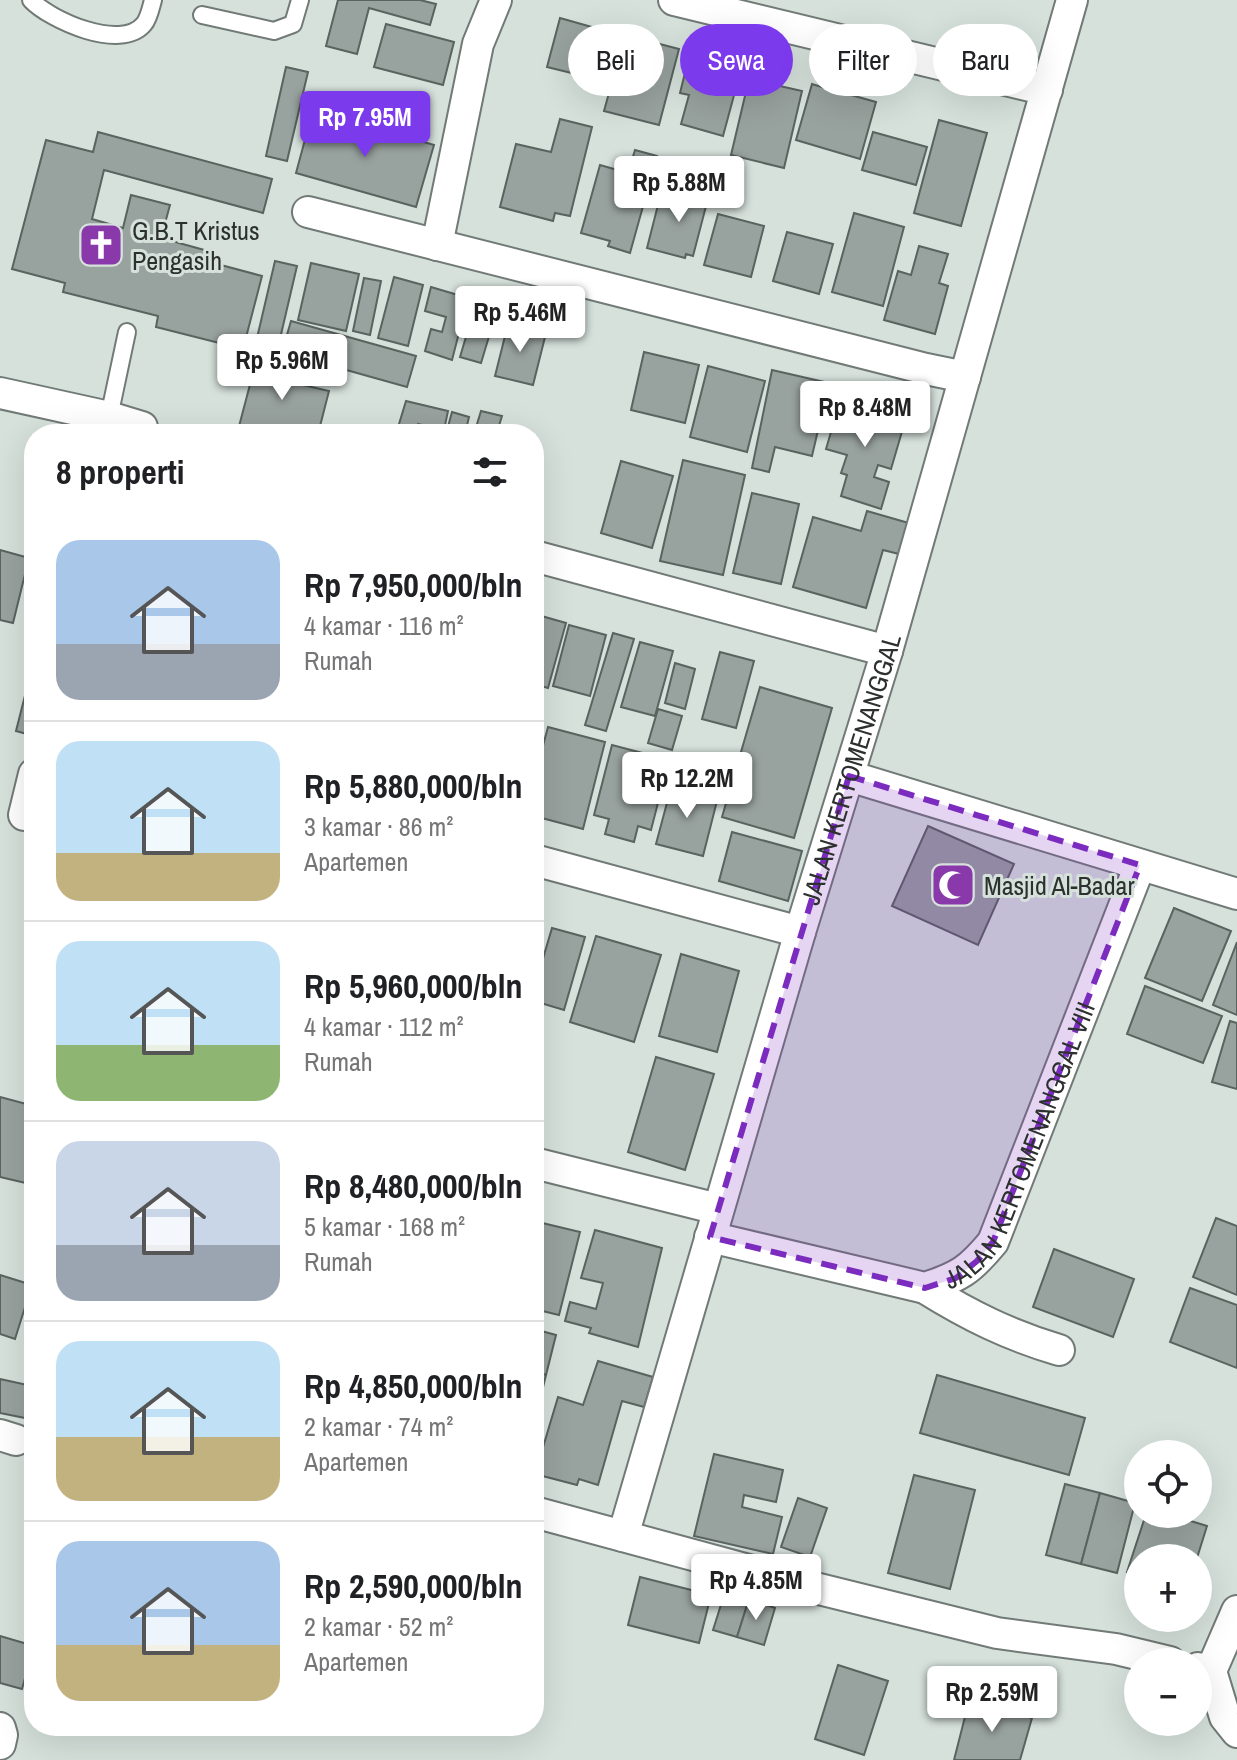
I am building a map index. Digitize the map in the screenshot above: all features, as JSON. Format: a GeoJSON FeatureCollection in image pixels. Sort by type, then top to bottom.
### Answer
{"type":"FeatureCollection","features":[{"type":"Feature","properties":{"kind":"street"},"geometry":{"type":"LineString","coordinates":[[437,245],[478,44],[496,0]]}},
{"type":"Feature","properties":{"kind":"street"},"geometry":{"type":"LineString","coordinates":[[674,0],[1047,90]]}},
{"type":"Feature","properties":{"kind":"street","name":"JALAN KERTOMENANGGAL"},"geometry":{"type":"LineString","coordinates":[[623,1536],[800,932],[887,651],[1072,0]]}},
{"type":"Feature","properties":{"kind":"street"},"geometry":{"type":"LineString","coordinates":[[308,212],[965,377]]}},
{"type":"Feature","properties":{"kind":"street"},"geometry":{"type":"LineString","coordinates":[[0,393],[104,424]]}},
{"type":"Feature","properties":{"kind":"street"},"geometry":{"type":"LineString","coordinates":[[544,559],[887,651]]}},
{"type":"Feature","properties":{"kind":"street"},"geometry":{"type":"LineString","coordinates":[[849,776],[1237,894]]}},
{"type":"Feature","properties":{"kind":"street"},"geometry":{"type":"LineString","coordinates":[[544,863],[800,932]]}},
{"type":"Feature","properties":{"kind":"street","name":"JALAN KERTOMENANGGAL VIII"},"geometry":{"type":"LineString","coordinates":[[544,1166],[925,1288],[956,1278],[977,1261],[993,1242],[1140,865]]}},
{"type":"Feature","properties":{"kind":"street"},"geometry":{"type":"LineString","coordinates":[[925,1288],[989,1325],[1059,1350]]}},
{"type":"Feature","properties":{"kind":"street"},"geometry":{"type":"LineString","coordinates":[[544,1515],[815,1588],[997,1633],[1124,1651]]}},
{"type":"Feature","properties":{"kind":"street"},"geometry":{"type":"LineString","coordinates":[[1212,1656],[1237,1611]]}},
{"type":"Feature","properties":{"kind":"street"},"geometry":{"type":"LineString","coordinates":[[1212,1688],[1225,1717],[1237,1732]]}},
{"type":"Feature","properties":{"kind":"street"},"geometry":{"type":"LineString","coordinates":[[0,1728],[0,1744]]}},
{"type":"Feature","properties":{"kind":"lane"},"geometry":{"type":"LineString","coordinates":[[31,0],[69,26],[106,34],[129,33],[145,23],[153,0]]}},
{"type":"Feature","properties":{"kind":"lane"},"geometry":{"type":"LineString","coordinates":[[202,15],[274,31],[293,24],[300,0]]}},
{"type":"Feature","properties":{"kind":"lane"},"geometry":{"type":"LineString","coordinates":[[107,424],[127,332]]}},
{"type":"Feature","properties":{"kind":"highlighted area"},"geometry":{"type":"Polygon","coordinates":[[[849,776],[1140,865],[993,1242],[977,1261],[956,1278],[925,1288],[710,1237],[849,776]]]}},
{"type":"Feature","properties":{"kind":"building"},"geometry":{"type":"Polygon","coordinates":[[[338,0],[420,0],[436,4],[430,25],[369,8],[357,54],[326,46],[338,0]]]}},
{"type":"Feature","properties":{"kind":"building"},"geometry":{"type":"Polygon","coordinates":[[[560,18],[581,24],[568,24],[568,72],[547,67],[560,18]]]}},
{"type":"Feature","properties":{"kind":"building"},"geometry":{"type":"Polygon","coordinates":[[[386,24],[454,42],[443,85],[374,67],[386,24]]]}},
{"type":"Feature","properties":{"kind":"building"},"geometry":{"type":"Polygon","coordinates":[[[664,45],[679,49],[659,125],[604,111],[608,96],[664,96],[664,45]]]}},
{"type":"Feature","properties":{"kind":"building"},"geometry":{"type":"Polygon","coordinates":[[[286,67],[308,72],[287,161],[266,156],[286,67]]]}},
{"type":"Feature","properties":{"kind":"building"},"geometry":{"type":"Polygon","coordinates":[[[793,89],[802,91],[784,168],[731,155],[745,96],[793,96],[793,89]]]}},
{"type":"Feature","properties":{"kind":"building"},"geometry":{"type":"Polygon","coordinates":[[[809,94],[855,96],[876,102],[860,159],[796,140],[809,94]]]}},
{"type":"Feature","properties":{"kind":"building"},"geometry":{"type":"Polygon","coordinates":[[[689,96],[734,96],[723,136],[681,124],[689,96]]]}},
{"type":"Feature","properties":{"kind":"building"},"geometry":{"type":"Polygon","coordinates":[[[313,110],[434,145],[416,207],[296,173],[313,110]]]}},
{"type":"Feature","properties":{"kind":"building"},"geometry":{"type":"Polygon","coordinates":[[[560,119],[592,127],[570,216],[555,213],[553,221],[500,207],[516,144],[551,152],[560,119]]]}},
{"type":"Feature","properties":{"kind":"building"},"geometry":{"type":"Polygon","coordinates":[[[939,120],[987,133],[961,226],[914,213],[939,120]]]}},
{"type":"Feature","properties":{"kind":"building","name":"G.B.T Kristus Pengasih"},"geometry":{"type":"Polygon","coordinates":[[[98,132],[272,179],[263,213],[104,170],[92,219],[123,228],[131,195],[170,205],[161,238],[208,251],[206,261],[262,276],[243,349],[156,327],[158,316],[63,292],[65,283],[12,269],[46,140],[93,152],[98,132]]]}},
{"type":"Feature","properties":{"kind":"building"},"geometry":{"type":"Polygon","coordinates":[[[873,132],[927,147],[916,185],[862,170],[873,132]]]}},
{"type":"Feature","properties":{"kind":"building"},"geometry":{"type":"Polygon","coordinates":[[[635,150],[657,156],[630,253],[608,246],[610,241],[581,233],[600,165],[628,173],[635,150]]]}},
{"type":"Feature","properties":{"kind":"building"},"geometry":{"type":"Polygon","coordinates":[[[694,183],[711,187],[693,256],[686,254],[685,258],[647,248],[659,201],[687,208],[694,183]]]}},
{"type":"Feature","properties":{"kind":"building"},"geometry":{"type":"Polygon","coordinates":[[[854,213],[904,227],[883,306],[832,292],[854,213]]]}},
{"type":"Feature","properties":{"kind":"building"},"geometry":{"type":"Polygon","coordinates":[[[718,214],[764,226],[751,277],[704,265],[718,214]]]}},
{"type":"Feature","properties":{"kind":"building"},"geometry":{"type":"Polygon","coordinates":[[[787,232],[833,244],[819,294],[773,281],[787,232]]]}},
{"type":"Feature","properties":{"kind":"building"},"geometry":{"type":"Polygon","coordinates":[[[919,246],[948,254],[939,283],[948,286],[935,334],[884,320],[898,271],[911,275],[919,246]]]}},
{"type":"Feature","properties":{"kind":"building"},"geometry":{"type":"Polygon","coordinates":[[[275,261],[297,266],[279,343],[257,338],[275,261]]]}},
{"type":"Feature","properties":{"kind":"building"},"geometry":{"type":"Polygon","coordinates":[[[311,263],[359,274],[346,331],[298,320],[311,263]]]}},
{"type":"Feature","properties":{"kind":"building"},"geometry":{"type":"Polygon","coordinates":[[[394,277],[423,285],[408,346],[378,338],[394,277]]]}},
{"type":"Feature","properties":{"kind":"building"},"geometry":{"type":"Polygon","coordinates":[[[364,278],[381,281],[370,335],[353,331],[364,278]]]}},
{"type":"Feature","properties":{"kind":"building"},"geometry":{"type":"Polygon","coordinates":[[[431,287],[468,298],[452,360],[425,351],[431,329],[442,332],[446,317],[425,311],[431,287]]]}},
{"type":"Feature","properties":{"kind":"building"},"geometry":{"type":"Polygon","coordinates":[[[479,293],[500,300],[481,363],[460,357],[479,293]]]}},
{"type":"Feature","properties":{"kind":"building"},"geometry":{"type":"Polygon","coordinates":[[[291,321],[416,356],[407,387],[282,352],[291,321]]]}},
{"type":"Feature","properties":{"kind":"building"},"geometry":{"type":"Polygon","coordinates":[[[508,324],[546,333],[533,385],[495,376],[508,324]]]}},
{"type":"Feature","properties":{"kind":"building"},"geometry":{"type":"Polygon","coordinates":[[[644,352],[699,365],[685,423],[631,410],[644,352]]]}},
{"type":"Feature","properties":{"kind":"building"},"geometry":{"type":"Polygon","coordinates":[[[257,358],[306,370],[303,385],[329,391],[321,424],[240,424],[257,358]]]}},
{"type":"Feature","properties":{"kind":"building"},"geometry":{"type":"Polygon","coordinates":[[[708,366],[765,381],[747,452],[690,437],[708,366]]]}},
{"type":"Feature","properties":{"kind":"building"},"geometry":{"type":"Polygon","coordinates":[[[772,370],[829,383],[812,456],[775,447],[769,472],[752,468],[772,370]]]}},
{"type":"Feature","properties":{"kind":"building"},"geometry":{"type":"Polygon","coordinates":[[[841,398],[906,418],[891,469],[878,465],[874,477],[889,482],[881,509],[841,496],[847,475],[841,473],[847,455],[826,449],[841,398]]]}},
{"type":"Feature","properties":{"kind":"building"},"geometry":{"type":"Polygon","coordinates":[[[406,401],[448,411],[445,424],[399,424],[406,401]]]}},
{"type":"Feature","properties":{"kind":"building"},"geometry":{"type":"Polygon","coordinates":[[[481,411],[502,416],[500,424],[477,424],[481,411]]]}},
{"type":"Feature","properties":{"kind":"building"},"geometry":{"type":"Polygon","coordinates":[[[452,412],[469,417],[467,424],[449,424],[452,412]]]}},
{"type":"Feature","properties":{"kind":"building"},"geometry":{"type":"Polygon","coordinates":[[[683,460],[745,475],[723,575],[660,561],[683,460]]]}},
{"type":"Feature","properties":{"kind":"building"},"geometry":{"type":"Polygon","coordinates":[[[621,461],[673,476],[652,548],[601,533],[621,461]]]}},
{"type":"Feature","properties":{"kind":"building"},"geometry":{"type":"Polygon","coordinates":[[[752,493],[799,504],[781,584],[733,573],[752,493]]]}},
{"type":"Feature","properties":{"kind":"building"},"geometry":{"type":"Polygon","coordinates":[[[867,511],[912,524],[903,555],[883,550],[866,608],[793,587],[813,517],[861,531],[867,511]]]}},
{"type":"Feature","properties":{"kind":"building"},"geometry":{"type":"Polygon","coordinates":[[[0,550],[24,557],[24,578],[13,623],[0,620],[0,550]]]}},
{"type":"Feature","properties":{"kind":"building"},"geometry":{"type":"Polygon","coordinates":[[[544,617],[566,623],[548,688],[544,687],[544,617]]]}},
{"type":"Feature","properties":{"kind":"building"},"geometry":{"type":"Polygon","coordinates":[[[569,625],[606,635],[590,696],[553,686],[569,625]]]}},
{"type":"Feature","properties":{"kind":"building"},"geometry":{"type":"Polygon","coordinates":[[[613,633],[634,639],[606,731],[585,725],[613,633]]]}},
{"type":"Feature","properties":{"kind":"building"},"geometry":{"type":"Polygon","coordinates":[[[640,642],[673,651],[655,716],[621,707],[640,642]]]}},
{"type":"Feature","properties":{"kind":"building"},"geometry":{"type":"Polygon","coordinates":[[[720,652],[754,661],[736,728],[702,719],[720,652]]]}},
{"type":"Feature","properties":{"kind":"building"},"geometry":{"type":"Polygon","coordinates":[[[675,663],[695,669],[685,709],[665,703],[675,663]]]}},
{"type":"Feature","properties":{"kind":"building"},"geometry":{"type":"Polygon","coordinates":[[[760,687],[832,708],[794,838],[722,817],[760,687]]]}},
{"type":"Feature","properties":{"kind":"building"},"geometry":{"type":"Polygon","coordinates":[[[24,699],[24,733],[16,731],[24,699]]]}},
{"type":"Feature","properties":{"kind":"building"},"geometry":{"type":"Polygon","coordinates":[[[658,709],[682,716],[672,750],[648,743],[658,709]]]}},
{"type":"Feature","properties":{"kind":"building"},"geometry":{"type":"Polygon","coordinates":[[[548,727],[605,742],[583,829],[544,819],[544,742],[548,727]]]}},
{"type":"Feature","properties":{"kind":"building"},"geometry":{"type":"Polygon","coordinates":[[[612,745],[669,760],[651,830],[638,826],[634,842],[605,834],[609,819],[594,815],[612,745]]]}},
{"type":"Feature","properties":{"kind":"building"},"geometry":{"type":"Polygon","coordinates":[[[672,784],[718,797],[703,856],[656,844],[672,784]]]}},
{"type":"Feature","properties":{"kind":"building","name":"Masjid Al-Badar"},"geometry":{"type":"Polygon","coordinates":[[[928,826],[1014,864],[978,945],[892,906],[928,826]]]}},
{"type":"Feature","properties":{"kind":"building"},"geometry":{"type":"Polygon","coordinates":[[[732,832],[802,851],[788,901],[719,881],[732,832]]]}},
{"type":"Feature","properties":{"kind":"building"},"geometry":{"type":"Polygon","coordinates":[[[1174,908],[1231,931],[1202,1001],[1145,978],[1174,908]]]}},
{"type":"Feature","properties":{"kind":"building"},"geometry":{"type":"Polygon","coordinates":[[[552,928],[585,937],[564,1010],[544,1004],[544,955],[552,928]]]}},
{"type":"Feature","properties":{"kind":"building"},"geometry":{"type":"Polygon","coordinates":[[[596,936],[661,955],[634,1042],[570,1022],[596,936]]]}},
{"type":"Feature","properties":{"kind":"building"},"geometry":{"type":"Polygon","coordinates":[[[1237,942],[1237,1015],[1213,1005],[1237,942]]]}},
{"type":"Feature","properties":{"kind":"building"},"geometry":{"type":"Polygon","coordinates":[[[681,954],[739,971],[717,1052],[659,1036],[681,954]]]}},
{"type":"Feature","properties":{"kind":"building"},"geometry":{"type":"Polygon","coordinates":[[[1145,986],[1222,1016],[1203,1063],[1127,1034],[1145,986]]]}},
{"type":"Feature","properties":{"kind":"building"},"geometry":{"type":"Polygon","coordinates":[[[1230,1021],[1237,1023],[1237,1089],[1212,1082],[1230,1021]]]}},
{"type":"Feature","properties":{"kind":"building"},"geometry":{"type":"Polygon","coordinates":[[[656,1057],[714,1074],[685,1170],[628,1152],[656,1057]]]}},
{"type":"Feature","properties":{"kind":"building"},"geometry":{"type":"Polygon","coordinates":[[[0,1097],[24,1103],[24,1183],[0,1177],[0,1097]]]}},
{"type":"Feature","properties":{"kind":"building"},"geometry":{"type":"Polygon","coordinates":[[[1216,1218],[1237,1226],[1237,1295],[1193,1277],[1216,1218]]]}},
{"type":"Feature","properties":{"kind":"building"},"geometry":{"type":"Polygon","coordinates":[[[544,1223],[580,1232],[559,1315],[544,1311],[544,1223]]]}},
{"type":"Feature","properties":{"kind":"building"},"geometry":{"type":"Polygon","coordinates":[[[595,1230],[662,1248],[638,1347],[589,1333],[591,1328],[565,1321],[570,1302],[596,1309],[603,1283],[581,1278],[595,1230]]]}},
{"type":"Feature","properties":{"kind":"building"},"geometry":{"type":"Polygon","coordinates":[[[1054,1249],[1134,1279],[1113,1337],[1033,1307],[1054,1249]]]}},
{"type":"Feature","properties":{"kind":"building"},"geometry":{"type":"Polygon","coordinates":[[[0,1275],[24,1282],[24,1310],[15,1339],[0,1334],[0,1275]]]}},
{"type":"Feature","properties":{"kind":"building"},"geometry":{"type":"Polygon","coordinates":[[[1190,1288],[1237,1305],[1237,1368],[1170,1342],[1190,1288]]]}},
{"type":"Feature","properties":{"kind":"building"},"geometry":{"type":"Polygon","coordinates":[[[544,1332],[556,1335],[544,1374],[544,1332]]]}},
{"type":"Feature","properties":{"kind":"building"},"geometry":{"type":"Polygon","coordinates":[[[598,1361],[653,1377],[644,1407],[622,1401],[598,1485],[579,1479],[577,1485],[544,1476],[544,1444],[558,1397],[583,1405],[598,1361]]]}},
{"type":"Feature","properties":{"kind":"building"},"geometry":{"type":"Polygon","coordinates":[[[937,1375],[1085,1418],[1069,1475],[920,1433],[937,1375]]]}},
{"type":"Feature","properties":{"kind":"building"},"geometry":{"type":"Polygon","coordinates":[[[0,1379],[24,1384],[24,1418],[0,1413],[0,1379]]]}},
{"type":"Feature","properties":{"kind":"building"},"geometry":{"type":"Polygon","coordinates":[[[714,1454],[783,1470],[776,1502],[744,1495],[742,1507],[782,1517],[773,1554],[694,1536],[714,1454]]]}},
{"type":"Feature","properties":{"kind":"building"},"geometry":{"type":"Polygon","coordinates":[[[914,1475],[975,1490],[950,1589],[888,1573],[914,1475]]]}},
{"type":"Feature","properties":{"kind":"building"},"geometry":{"type":"Polygon","coordinates":[[[1065,1484],[1100,1493],[1081,1564],[1046,1555],[1065,1484]]]}},
{"type":"Feature","properties":{"kind":"building"},"geometry":{"type":"Polygon","coordinates":[[[1100,1493],[1124,1500],[1124,1528],[1129,1528],[1117,1573],[1081,1564],[1100,1493]]]}},
{"type":"Feature","properties":{"kind":"building"},"geometry":{"type":"Polygon","coordinates":[[[798,1498],[827,1508],[810,1557],[781,1547],[798,1498]]]}},
{"type":"Feature","properties":{"kind":"building"},"geometry":{"type":"Polygon","coordinates":[[[1141,1528],[1206,1528],[1201,1544],[1136,1544],[1141,1528]]]}},
{"type":"Feature","properties":{"kind":"building"},"geometry":{"type":"Polygon","coordinates":[[[640,1577],[711,1595],[699,1643],[628,1625],[640,1577]]]}},
{"type":"Feature","properties":{"kind":"building"},"geometry":{"type":"Polygon","coordinates":[[[725,1592],[749,1599],[737,1637],[713,1630],[725,1592]]]}},
{"type":"Feature","properties":{"kind":"building"},"geometry":{"type":"Polygon","coordinates":[[[749,1599],[775,1608],[764,1645],[737,1637],[749,1599]]]}},
{"type":"Feature","properties":{"kind":"building"},"geometry":{"type":"Polygon","coordinates":[[[0,1636],[24,1643],[24,1682],[22,1689],[0,1683],[0,1636]]]}},
{"type":"Feature","properties":{"kind":"building"},"geometry":{"type":"Polygon","coordinates":[[[838,1665],[888,1681],[864,1755],[815,1739],[838,1665]]]}},
{"type":"Feature","properties":{"kind":"building"},"geometry":{"type":"Polygon","coordinates":[[[969,1701],[1032,1718],[1020,1760],[954,1760],[969,1701]]]}},
{"type":"Feature","properties":{"kind":"place","name":"G.B.T Kristus Pengasih"},"geometry":{"type":"Point","coordinates":[101,245]}},
{"type":"Feature","properties":{"kind":"place","name":"Masjid Al-Badar"},"geometry":{"type":"Point","coordinates":[953,885]}}]}
